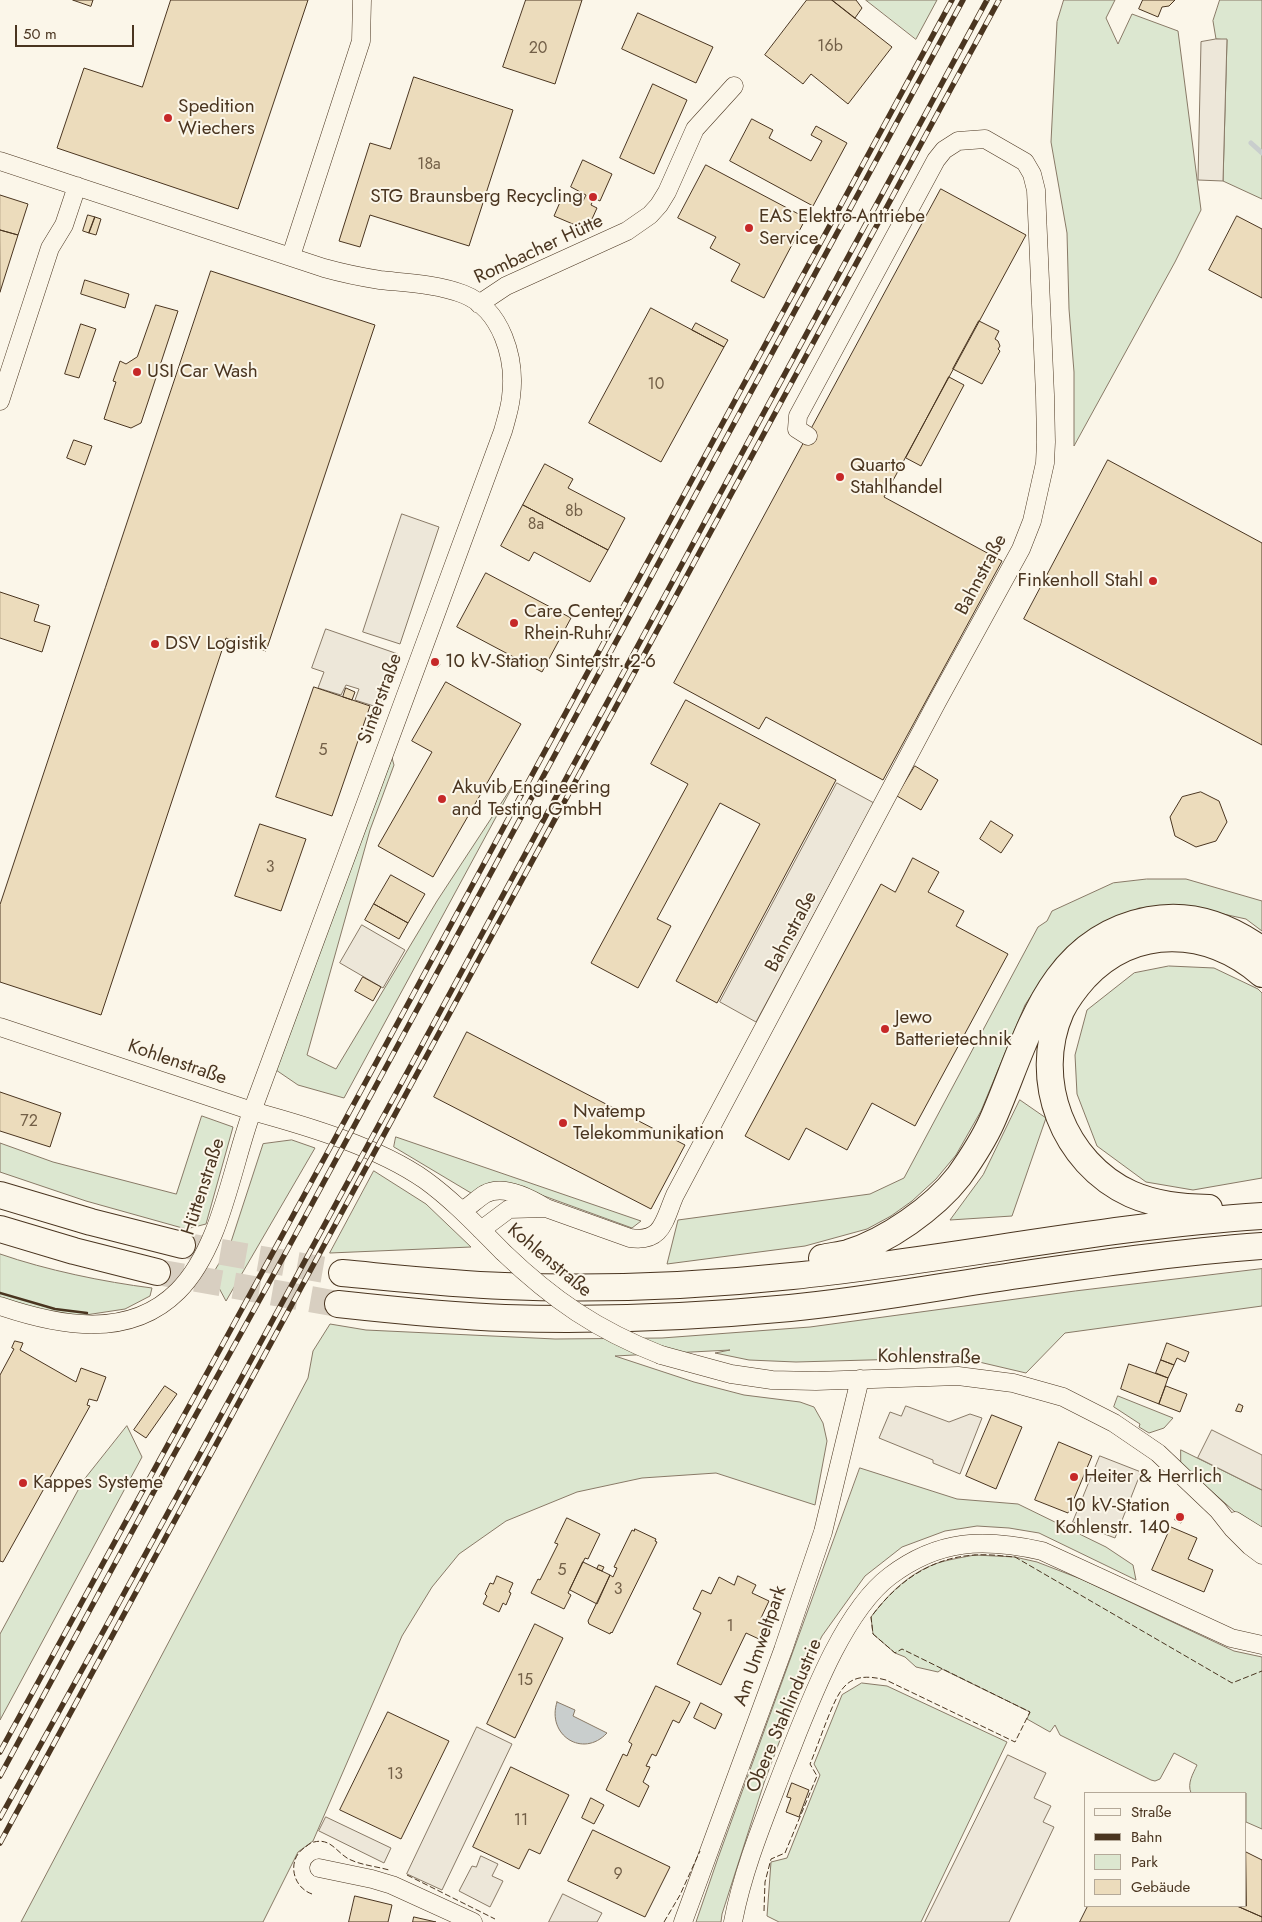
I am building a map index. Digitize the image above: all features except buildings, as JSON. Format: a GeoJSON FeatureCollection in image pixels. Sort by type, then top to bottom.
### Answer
{"type":"FeatureCollection","features":[{"type":"Feature","properties":{"kind":"highway"},"geometry":{"type":"LineString","coordinates":[[743,1281],[771,1266],[809,1261],[849,1252],[876,1242],[908,1222],[944,1193],[958,1177],[984,1136],[1046,995],[1068,964],[1079,953],[1102,937],[1122,927],[1143,921],[1161,918],[1181,919],[1205,921],[1230,930],[1262,950]]}},
{"type":"Feature","properties":{"kind":"highway"},"geometry":{"type":"LineString","coordinates":[[1262,974],[1235,956],[1212,945],[1187,939],[1160,939],[1121,950],[1099,963],[1076,987],[1062,1011],[1052,1042],[1049,1076],[1054,1104],[1067,1135],[1076,1150],[1111,1182],[1130,1194],[1174,1207],[1262,1209]]}},
{"type":"Feature","properties":{"kind":"highway"},"geometry":{"type":"LineString","coordinates":[[0,1195],[91,1222],[182,1245]]}},
{"type":"Feature","properties":{"kind":"highway"},"geometry":{"type":"LineString","coordinates":[[342,1273],[504,1286],[648,1287],[794,1276],[1229,1218],[1262,1216]]}},
{"type":"Feature","properties":{"kind":"highway"},"geometry":{"type":"LineString","coordinates":[[0,1229],[74,1252],[157,1272]]}},
{"type":"Feature","properties":{"kind":"highway"},"geometry":{"type":"LineString","coordinates":[[338,1304],[504,1318],[634,1319],[706,1315],[801,1307],[1122,1260],[1262,1246]]}},
{"type":"Feature","properties":{"kind":"street"},"geometry":{"type":"LineString","coordinates":[[291,256],[361,41],[362,0]]}},
{"type":"Feature","properties":{"kind":"street","name":"Rombacher Hütte"},"geometry":{"type":"LineString","coordinates":[[0,161],[342,273],[377,280],[440,288],[464,294],[480,304],[506,286],[627,232],[650,215],[659,205],[666,192],[695,129],[734,86]]}},
{"type":"Feature","properties":{"kind":"street","name":"Bahnstraße"},"geometry":{"type":"LineString","coordinates":[[462,1211],[486,1194],[496,1190],[516,1194],[535,1201],[546,1208],[630,1238],[644,1240],[653,1237],[661,1228],[675,1195],[937,702],[1021,549],[1032,521],[1045,463],[1046,442],[1036,190],[1032,174],[1025,162],[985,139],[958,142],[944,150],[936,160],[798,416],[797,429],[808,436]]}},
{"type":"Feature","properties":{"kind":"street"},"geometry":{"type":"LineString","coordinates":[[0,401],[50,248],[64,224],[77,186]]}},
{"type":"Feature","properties":{"kind":"street","name":"Sinterstraße"},"geometry":{"type":"LineString","coordinates":[[252,1111],[503,431],[511,397],[512,368],[509,350],[491,314],[480,304]]}},
{"type":"Feature","properties":{"kind":"street","name":"Kohlenstraße"},"geometry":{"type":"LineString","coordinates":[[0,1027],[252,1111],[293,1122],[370,1151],[423,1179],[462,1211],[526,1274],[570,1309],[616,1336],[662,1354],[732,1374],[772,1380],[816,1381],[958,1376],[1014,1383],[1063,1397],[1114,1423],[1158,1453],[1218,1510],[1233,1529],[1262,1555]]}},
{"type":"Feature","properties":{"kind":"street","name":"Hüttenstraße"},"geometry":{"type":"LineString","coordinates":[[0,1306],[47,1321],[107,1325],[134,1318],[153,1310],[168,1300],[180,1290],[196,1268],[216,1228],[252,1111]]}},
{"type":"Feature","properties":{"kind":"street","name":"Bahnstraße"},"geometry":{"type":"LineString","coordinates":[[481,1230],[509,1208],[546,1208]]}},
{"type":"Feature","properties":{"kind":"street","name":"Am Umweltpark"},"geometry":{"type":"LineString","coordinates":[[682,1922],[783,1650],[823,1532],[860,1379]]}},
{"type":"Feature","properties":{"kind":"street","name":"Kohlenstraße"},"geometry":{"type":"LineString","coordinates":[[1218,1510],[1262,1538]]}},
{"type":"Feature","properties":{"kind":"street","name":"Obere Stahlindustrie"},"geometry":{"type":"LineString","coordinates":[[733,1922],[747,1867],[779,1782],[812,1696],[841,1640],[866,1600],[890,1576],[927,1554],[976,1542],[1010,1544],[1042,1551],[1231,1638],[1261,1644]]}},
{"type":"Feature","properties":{"kind":"street"},"geometry":{"type":"LineString","coordinates":[[319,1868],[392,1885],[473,1922]]}},
{"type":"Feature","properties":{"kind":"green space"},"geometry":{"type":"Polygon","coordinates":[[[866,0],[937,0],[916,39],[866,0]]]}},
{"type":"Feature","properties":{"kind":"green space"},"geometry":{"type":"Polygon","coordinates":[[[1064,0],[1115,0],[1106,18],[1118,44],[1132,14],[1178,31],[1201,210],[1175,262],[1074,446],[1074,372],[1069,309],[1067,233],[1051,142],[1057,22],[1064,0]]]}},
{"type":"Feature","properties":{"kind":"green space"},"geometry":{"type":"Polygon","coordinates":[[[1220,0],[1262,0],[1262,199],[1223,181],[1227,40],[1216,39],[1213,21],[1220,0]]]}},
{"type":"Feature","properties":{"kind":"green space"},"geometry":{"type":"Polygon","coordinates":[[[392,758],[394,765],[370,830],[307,1055],[336,1069],[437,901],[515,782],[344,1098],[298,1085],[276,1070],[392,758]]]}},
{"type":"Feature","properties":{"kind":"green space"},"geometry":{"type":"Polygon","coordinates":[[[1147,879],[1186,879],[1262,901],[1262,931],[1246,919],[1200,909],[1139,908],[1075,940],[1045,974],[1025,1005],[981,1111],[956,1155],[936,1179],[912,1201],[891,1216],[867,1229],[805,1246],[667,1264],[678,1220],[870,1194],[904,1178],[1038,927],[1047,921],[1052,911],[1113,883],[1147,879]]]}},
{"type":"Feature","properties":{"kind":"green space"},"geometry":{"type":"Polygon","coordinates":[[[1169,966],[1214,968],[1258,989],[1262,993],[1262,1178],[1193,1190],[1146,1182],[1097,1146],[1077,1094],[1075,1055],[1087,1010],[1134,973],[1169,966]]]}},
{"type":"Feature","properties":{"kind":"green space"},"geometry":{"type":"Polygon","coordinates":[[[1020,1100],[1046,1118],[1012,1216],[950,1220],[983,1175],[1020,1100]]]}},
{"type":"Feature","properties":{"kind":"green space"},"geometry":{"type":"Polygon","coordinates":[[[202,1116],[233,1127],[206,1224],[186,1229],[86,1201],[0,1172],[0,1143],[53,1162],[176,1194],[202,1116]]]}},
{"type":"Feature","properties":{"kind":"green space"},"geometry":{"type":"Polygon","coordinates":[[[396,1137],[641,1221],[632,1228],[511,1184],[471,1193],[394,1147],[396,1137]]]}},
{"type":"Feature","properties":{"kind":"green space"},"geometry":{"type":"Polygon","coordinates":[[[292,1140],[315,1148],[226,1301],[212,1275],[230,1245],[263,1144],[292,1140]]]}},
{"type":"Feature","properties":{"kind":"green space"},"geometry":{"type":"Polygon","coordinates":[[[374,1171],[426,1204],[471,1247],[330,1253],[374,1171]]]}},
{"type":"Feature","properties":{"kind":"green space"},"geometry":{"type":"Polygon","coordinates":[[[0,1254],[75,1275],[152,1288],[150,1296],[125,1309],[79,1316],[35,1310],[0,1298],[0,1254]]]}},
{"type":"Feature","properties":{"kind":"green space"},"geometry":{"type":"Polygon","coordinates":[[[1262,1269],[1262,1306],[1065,1333],[1026,1373],[979,1362],[941,1358],[796,1362],[749,1360],[715,1353],[730,1350],[615,1356],[694,1382],[744,1395],[800,1402],[814,1407],[823,1423],[827,1441],[815,1505],[716,1473],[642,1478],[577,1492],[506,1521],[459,1554],[432,1587],[402,1636],[313,1841],[298,1852],[263,1922],[21,1922],[308,1378],[313,1351],[330,1324],[366,1330],[555,1339],[662,1338],[810,1327],[1075,1291],[1262,1269]]]}},
{"type":"Feature","properties":{"kind":"green space"},"geometry":{"type":"Polygon","coordinates":[[[1118,1396],[1173,1418],[1164,1428],[1149,1433],[1139,1427],[1140,1424],[1114,1407],[1118,1396]]]}},
{"type":"Feature","properties":{"kind":"green space"},"geometry":{"type":"Polygon","coordinates":[[[127,1426],[142,1457],[0,1720],[0,1634],[83,1481],[127,1426]]]}},
{"type":"Feature","properties":{"kind":"green space"},"geometry":{"type":"Polygon","coordinates":[[[1181,1450],[1262,1490],[1262,1531],[1244,1520],[1181,1464],[1181,1450]]]}},
{"type":"Feature","properties":{"kind":"green space"},"geometry":{"type":"Polygon","coordinates":[[[860,1468],[957,1499],[1018,1504],[1106,1547],[1133,1565],[1136,1580],[1039,1533],[1009,1528],[977,1526],[945,1531],[902,1547],[865,1576],[822,1636],[809,1662],[764,1783],[721,1922],[696,1922],[718,1858],[860,1468]]]}},
{"type":"Feature","properties":{"kind":"green space"},"geometry":{"type":"Polygon","coordinates":[[[975,1555],[1015,1557],[1037,1562],[1081,1579],[1234,1651],[1262,1657],[1262,1829],[1247,1822],[1247,1792],[1191,1792],[1190,1782],[1197,1765],[1174,1753],[1160,1779],[1151,1780],[1060,1735],[1055,1725],[1050,1732],[1027,1719],[1030,1712],[942,1669],[938,1672],[916,1667],[905,1657],[895,1653],[873,1634],[871,1617],[893,1591],[910,1577],[930,1566],[975,1555]]]}},
{"type":"Feature","properties":{"kind":"green space"},"geometry":{"type":"Polygon","coordinates":[[[862,1683],[887,1686],[1007,1742],[921,1922],[779,1922],[767,1916],[771,1862],[787,1858],[820,1775],[814,1764],[842,1695],[862,1683]]]}},
{"type":"Feature","properties":{"kind":"shaded area"},"geometry":{"type":"Polygon","coordinates":[[[1227,39],[1223,181],[1198,180],[1201,42],[1227,39]]]}},
{"type":"Feature","properties":{"kind":"shaded area"},"geometry":{"type":"Polygon","coordinates":[[[402,514],[439,527],[400,644],[363,632],[402,514]]]}},
{"type":"Feature","properties":{"kind":"shaded area"},"geometry":{"type":"Polygon","coordinates":[[[326,629],[398,654],[380,708],[355,700],[359,689],[346,685],[341,695],[318,688],[324,672],[312,668],[326,629]]]}},
{"type":"Feature","properties":{"kind":"shaded area"},"geometry":{"type":"Polygon","coordinates":[[[837,783],[874,803],[756,1022],[720,1002],[837,783]]]}},
{"type":"Feature","properties":{"kind":"shaded area"},"geometry":{"type":"Polygon","coordinates":[[[362,925],[405,950],[383,988],[340,963],[362,925]]]}},
{"type":"Feature","properties":{"kind":"shaded area"},"geometry":{"type":"Polygon","coordinates":[[[906,1406],[949,1422],[970,1414],[982,1418],[960,1474],[933,1463],[933,1460],[879,1438],[890,1412],[901,1416],[906,1406]]]}},
{"type":"Feature","properties":{"kind":"shaded area"},"geometry":{"type":"Polygon","coordinates":[[[1212,1430],[1262,1455],[1262,1490],[1198,1458],[1212,1430]]]}},
{"type":"Feature","properties":{"kind":"shaded area"},"geometry":{"type":"Polygon","coordinates":[[[1100,1456],[1141,1472],[1115,1538],[1073,1522],[1100,1456]]]}},
{"type":"Feature","properties":{"kind":"shaded area"},"geometry":{"type":"Polygon","coordinates":[[[557,1702],[575,1710],[573,1716],[607,1733],[598,1740],[588,1744],[569,1740],[557,1724],[555,1714],[557,1702]]]}},
{"type":"Feature","properties":{"kind":"shaded area"},"geometry":{"type":"Polygon","coordinates":[[[477,1727],[512,1744],[442,1890],[407,1874],[477,1727]]]}},
{"type":"Feature","properties":{"kind":"shaded area"},"geometry":{"type":"Polygon","coordinates":[[[1008,1755],[1046,1773],[1034,1798],[1051,1806],[1043,1822],[1054,1827],[1009,1922],[925,1922],[1008,1755]]]}},
{"type":"Feature","properties":{"kind":"shaded area"},"geometry":{"type":"Polygon","coordinates":[[[326,1817],[391,1848],[384,1863],[319,1831],[326,1817]]]}},
{"type":"Feature","properties":{"kind":"shaded area"},"geometry":{"type":"Polygon","coordinates":[[[481,1856],[498,1864],[492,1876],[503,1881],[490,1907],[459,1891],[472,1866],[476,1867],[481,1856]]]}},
{"type":"Feature","properties":{"kind":"shaded area"},"geometry":{"type":"Polygon","coordinates":[[[563,1894],[602,1913],[597,1922],[549,1922],[563,1894]]]}},
{"type":"Feature","properties":{"kind":"waterway"},"geometry":{"type":"LineString","coordinates":[[1251,143],[1262,153]]}},
{"type":"Feature","properties":{"kind":"tunnel"},"geometry":{"type":"LineString","coordinates":[[182,1245],[342,1273]]}},
{"type":"Feature","properties":{"kind":"tunnel"},"geometry":{"type":"LineString","coordinates":[[157,1272],[338,1304]]}},
{"type":"Feature","properties":{"kind":"railway"},"geometry":{"type":"LineString","coordinates":[[0,1752],[952,0]]}},
{"type":"Feature","properties":{"kind":"railway"},"geometry":{"type":"LineString","coordinates":[[0,1776],[286,1252],[963,0]]}},
{"type":"Feature","properties":{"kind":"railway"},"geometry":{"type":"LineString","coordinates":[[0,1818],[356,1167],[987,0]]}},
{"type":"Feature","properties":{"kind":"railway"},"geometry":{"type":"LineString","coordinates":[[0,1843],[999,0]]}},
{"type":"Feature","properties":{"kind":"fence"},"geometry":{"type":"LineString","coordinates":[[764,1911],[765,1882],[771,1859],[785,1853],[817,1776],[810,1764],[836,1699],[847,1684],[862,1678],[886,1680],[1015,1742],[1030,1712],[902,1649],[895,1653],[873,1634],[871,1617],[881,1604],[904,1583],[930,1566],[960,1557],[976,1555],[1015,1557],[1232,1683],[1262,1671]]}},
{"type":"Feature","properties":{"kind":"fence"},"geometry":{"type":"LineString","coordinates":[[312,1894],[305,1891],[296,1880],[294,1866],[295,1859],[299,1853],[313,1842],[329,1843],[347,1858],[362,1864],[389,1870]]}},
{"type":"Feature","properties":{"kind":"fence"},"geometry":{"type":"LineString","coordinates":[[664,1922],[680,1895],[700,1851]]}},
{"type":"Feature","properties":{"kind":"fence"},"geometry":{"type":"LineString","coordinates":[[407,1875],[495,1919]]}},
{"type":"Feature","properties":{"kind":"wall"},"geometry":{"type":"LineString","coordinates":[[0,1293],[55,1309],[87,1313]]}},
{"type":"Feature","properties":{"kind":"place","name":"Spedition Wiechers"},"geometry":{"type":"Point","coordinates":[168,118]}},
{"type":"Feature","properties":{"kind":"place","name":"STG Braunsberg Recycling"},"geometry":{"type":"Point","coordinates":[593,197]}},
{"type":"Feature","properties":{"kind":"place","name":"EAS Elektro-Antriebe Service"},"geometry":{"type":"Point","coordinates":[749,228]}},
{"type":"Feature","properties":{"kind":"place","name":"USI Car Wash"},"geometry":{"type":"Point","coordinates":[137,372]}},
{"type":"Feature","properties":{"kind":"place","name":"Quarto Stahlhandel"},"geometry":{"type":"Point","coordinates":[840,477]}},
{"type":"Feature","properties":{"kind":"place","name":"Finkenholl Stahl"},"geometry":{"type":"Point","coordinates":[1153,581]}},
{"type":"Feature","properties":{"kind":"place","name":"Care Center Rhein-Ruhr"},"geometry":{"type":"Point","coordinates":[514,623]}},
{"type":"Feature","properties":{"kind":"place","name":"DSV Logistik"},"geometry":{"type":"Point","coordinates":[155,644]}},
{"type":"Feature","properties":{"kind":"place","name":"10 kV-Station Sinterstr. 2-6"},"geometry":{"type":"Point","coordinates":[435,662]}},
{"type":"Feature","properties":{"kind":"place","name":"Akuvib Engineering and Testing GmbH"},"geometry":{"type":"Point","coordinates":[442,799]}},
{"type":"Feature","properties":{"kind":"place","name":"Jewo Batterietechnik"},"geometry":{"type":"Point","coordinates":[885,1029]}},
{"type":"Feature","properties":{"kind":"place","name":"Nvatemp Telekommunikation"},"geometry":{"type":"Point","coordinates":[563,1123]}},
{"type":"Feature","properties":{"kind":"place","name":"Heiter & Herrlich"},"geometry":{"type":"Point","coordinates":[1074,1477]}},
{"type":"Feature","properties":{"kind":"place","name":"Kappes Systeme"},"geometry":{"type":"Point","coordinates":[23,1483]}},
{"type":"Feature","properties":{"kind":"place","name":"10 kV-Station Kohlenstr. 140"},"geometry":{"type":"Point","coordinates":[1180,1517]}}]}
